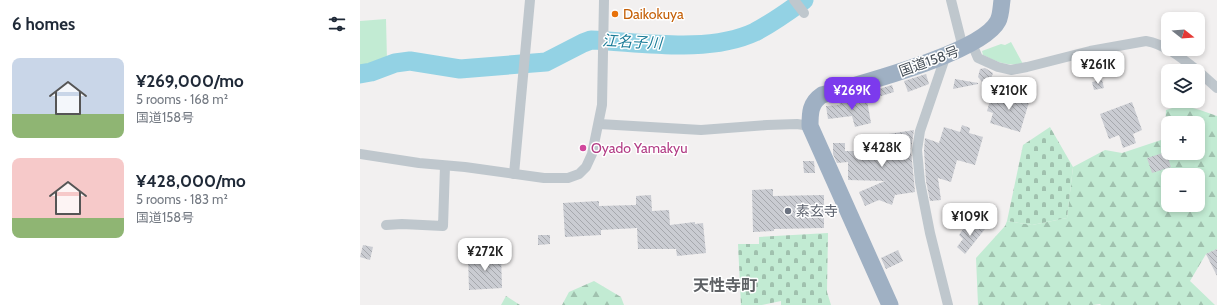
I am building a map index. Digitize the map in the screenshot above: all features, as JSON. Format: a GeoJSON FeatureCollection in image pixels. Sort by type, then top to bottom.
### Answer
{"type":"FeatureCollection","features":[{"type":"Feature","properties":{"kind":"highway","name":"国道158号"},"geometry":{"type":"LineString","coordinates":[[810,126],[813,104],[822,95],[893,74],[946,55],[980,39],[998,22],[1002,0]]}},
{"type":"Feature","properties":{"kind":"highway"},"geometry":{"type":"LineString","coordinates":[[810,126],[890,305]]}},
{"type":"Feature","properties":{"kind":"street"},"geometry":{"type":"LineString","coordinates":[[514,174],[530,0]]}},
{"type":"Feature","properties":{"kind":"street"},"geometry":{"type":"LineString","coordinates":[[360,154],[404,161],[544,178],[568,178],[579,174],[586,167],[592,154],[602,105],[604,0]]}},
{"type":"Feature","properties":{"kind":"street"},"geometry":{"type":"LineString","coordinates":[[951,0],[967,46],[978,58],[998,67],[1011,70],[1090,51],[1146,41],[1153,42],[1188,64]]}},
{"type":"Feature","properties":{"kind":"street"},"geometry":{"type":"LineString","coordinates":[[946,55],[920,131],[917,150],[920,182],[930,233],[948,305]]}},
{"type":"Feature","properties":{"kind":"street"},"geometry":{"type":"LineString","coordinates":[[1205,77],[1217,88]]}},
{"type":"Feature","properties":{"kind":"street"},"geometry":{"type":"LineString","coordinates":[[598,124],[701,130],[767,124],[797,124],[810,126]]}},
{"type":"Feature","properties":{"kind":"street"},"geometry":{"type":"LineString","coordinates":[[386,225],[402,224],[443,226],[445,166]]}},
{"type":"Feature","properties":{"kind":"green space"},"geometry":{"type":"Polygon","coordinates":[[[386,19],[387,60],[360,69],[360,21],[386,19]]]}},
{"type":"Feature","properties":{"kind":"green space"},"geometry":{"type":"Polygon","coordinates":[[[1011,42],[1023,64],[1002,63],[983,55],[982,51],[1011,42]]]}},
{"type":"Feature","properties":{"kind":"green space"},"geometry":{"type":"Polygon","coordinates":[[[1172,108],[1193,108],[1217,116],[1217,249],[1206,254],[1190,281],[1215,305],[978,305],[976,258],[1005,226],[1007,221],[1032,225],[1067,218],[1073,167],[1105,150],[1122,153],[1161,140],[1161,160],[1205,160],[1205,116],[1166,116],[1166,110],[1172,108]]]}},
{"type":"Feature","properties":{"kind":"green space"},"geometry":{"type":"Polygon","coordinates":[[[1050,127],[1073,167],[1067,218],[1032,225],[1007,221],[1023,145],[1050,127]]]}},
{"type":"Feature","properties":{"kind":"green space"},"geometry":{"type":"Polygon","coordinates":[[[828,233],[827,292],[831,305],[781,305],[781,301],[762,305],[741,305],[738,244],[759,244],[759,237],[828,233]]]}},
{"type":"Feature","properties":{"kind":"green space"},"geometry":{"type":"Polygon","coordinates":[[[594,281],[621,297],[624,305],[562,305],[569,292],[594,281]]]}},
{"type":"Feature","properties":{"kind":"green space"},"geometry":{"type":"Polygon","coordinates":[[[506,296],[520,305],[501,305],[506,296]]]}},
{"type":"Feature","properties":{"kind":"building"},"geometry":{"type":"Polygon","coordinates":[[[985,68],[993,73],[990,81],[983,83],[978,77],[980,69],[985,68]]]}},
{"type":"Feature","properties":{"kind":"building"},"geometry":{"type":"Polygon","coordinates":[[[926,74],[929,84],[908,92],[904,81],[926,74]]]}},
{"type":"Feature","properties":{"kind":"building"},"geometry":{"type":"Polygon","coordinates":[[[955,79],[978,83],[978,84],[953,89],[955,79]]]}},
{"type":"Feature","properties":{"kind":"building"},"geometry":{"type":"Polygon","coordinates":[[[1102,80],[1104,88],[1094,90],[1092,82],[1102,80]]]}},
{"type":"Feature","properties":{"kind":"building"},"geometry":{"type":"Polygon","coordinates":[[[892,85],[894,92],[878,97],[876,90],[892,85]]]}},
{"type":"Feature","properties":{"kind":"building"},"geometry":{"type":"Polygon","coordinates":[[[1000,90],[1030,99],[1020,132],[990,123],[993,113],[987,111],[991,97],[997,99],[1000,90]]]}},
{"type":"Feature","properties":{"kind":"building"},"geometry":{"type":"Polygon","coordinates":[[[866,95],[871,123],[855,127],[852,116],[828,119],[826,106],[840,105],[839,101],[866,95]]]}},
{"type":"Feature","properties":{"kind":"building"},"geometry":{"type":"Polygon","coordinates":[[[1132,102],[1142,130],[1133,134],[1136,143],[1123,148],[1119,135],[1109,139],[1100,114],[1132,102]]]}},
{"type":"Feature","properties":{"kind":"building"},"geometry":{"type":"Polygon","coordinates":[[[962,125],[970,128],[969,133],[983,137],[975,165],[957,160],[951,182],[938,178],[941,200],[930,201],[926,181],[924,150],[925,138],[939,143],[944,127],[960,132],[962,125]]]}},
{"type":"Feature","properties":{"kind":"building"},"geometry":{"type":"Polygon","coordinates":[[[914,130],[911,150],[915,192],[895,195],[892,205],[879,200],[865,206],[859,192],[885,181],[848,180],[848,162],[837,163],[833,154],[833,143],[845,143],[845,151],[866,151],[865,156],[885,156],[883,142],[889,141],[889,134],[914,130]]]}},
{"type":"Feature","properties":{"kind":"building"},"geometry":{"type":"Polygon","coordinates":[[[1161,154],[1161,160],[1169,160],[1171,167],[1161,168],[1161,170],[1152,173],[1147,158],[1161,154]]]}},
{"type":"Feature","properties":{"kind":"building"},"geometry":{"type":"Polygon","coordinates":[[[803,161],[814,161],[815,173],[804,173],[803,161]]]}},
{"type":"Feature","properties":{"kind":"building","name":"素玄寺"},"geometry":{"type":"Polygon","coordinates":[[[773,189],[773,196],[824,195],[824,228],[774,229],[774,231],[753,232],[752,190],[773,189]]]}},
{"type":"Feature","properties":{"kind":"building"},"geometry":{"type":"Polygon","coordinates":[[[651,195],[652,211],[669,210],[670,225],[695,222],[695,224],[703,223],[706,253],[677,256],[676,249],[638,249],[637,228],[601,230],[601,235],[565,237],[563,203],[599,201],[599,206],[636,205],[636,196],[651,195]]]}},
{"type":"Feature","properties":{"kind":"building"},"geometry":{"type":"Polygon","coordinates":[[[976,222],[985,229],[965,254],[957,247],[963,239],[959,235],[966,225],[971,229],[976,222]]]}},
{"type":"Feature","properties":{"kind":"building"},"geometry":{"type":"Polygon","coordinates":[[[538,235],[550,235],[550,244],[538,245],[538,235]]]}},
{"type":"Feature","properties":{"kind":"building"},"geometry":{"type":"Polygon","coordinates":[[[363,245],[373,247],[370,260],[360,257],[363,245]]]}},
{"type":"Feature","properties":{"kind":"building"},"geometry":{"type":"Polygon","coordinates":[[[1217,249],[1217,276],[1206,254],[1217,249]]]}},
{"type":"Feature","properties":{"kind":"building"},"geometry":{"type":"Polygon","coordinates":[[[898,250],[903,261],[886,269],[881,258],[898,250]]]}},
{"type":"Feature","properties":{"kind":"building"},"geometry":{"type":"Polygon","coordinates":[[[501,255],[502,288],[469,290],[468,256],[501,255]]]}},
{"type":"Feature","properties":{"kind":"waterway","name":"江名子川"},"geometry":{"type":"LineString","coordinates":[[360,74],[371,72],[395,63],[410,61],[460,69],[546,62],[591,40],[674,45],[717,43],[737,39],[755,32],[804,0]]}},
{"type":"Feature","properties":{"kind":"place","name":"Daikokuya"},"geometry":{"type":"Point","coordinates":[615,14]}},
{"type":"Feature","properties":{"kind":"place","name":"Oyado Yamakyu"},"geometry":{"type":"Point","coordinates":[583,148]}},
{"type":"Feature","properties":{"kind":"place","name":"素玄寺"},"geometry":{"type":"Point","coordinates":[788,211]}},
{"type":"Feature","properties":{"kind":"district","name":"天性寺町"},"geometry":{"type":"Point","coordinates":[725,285]}}]}
